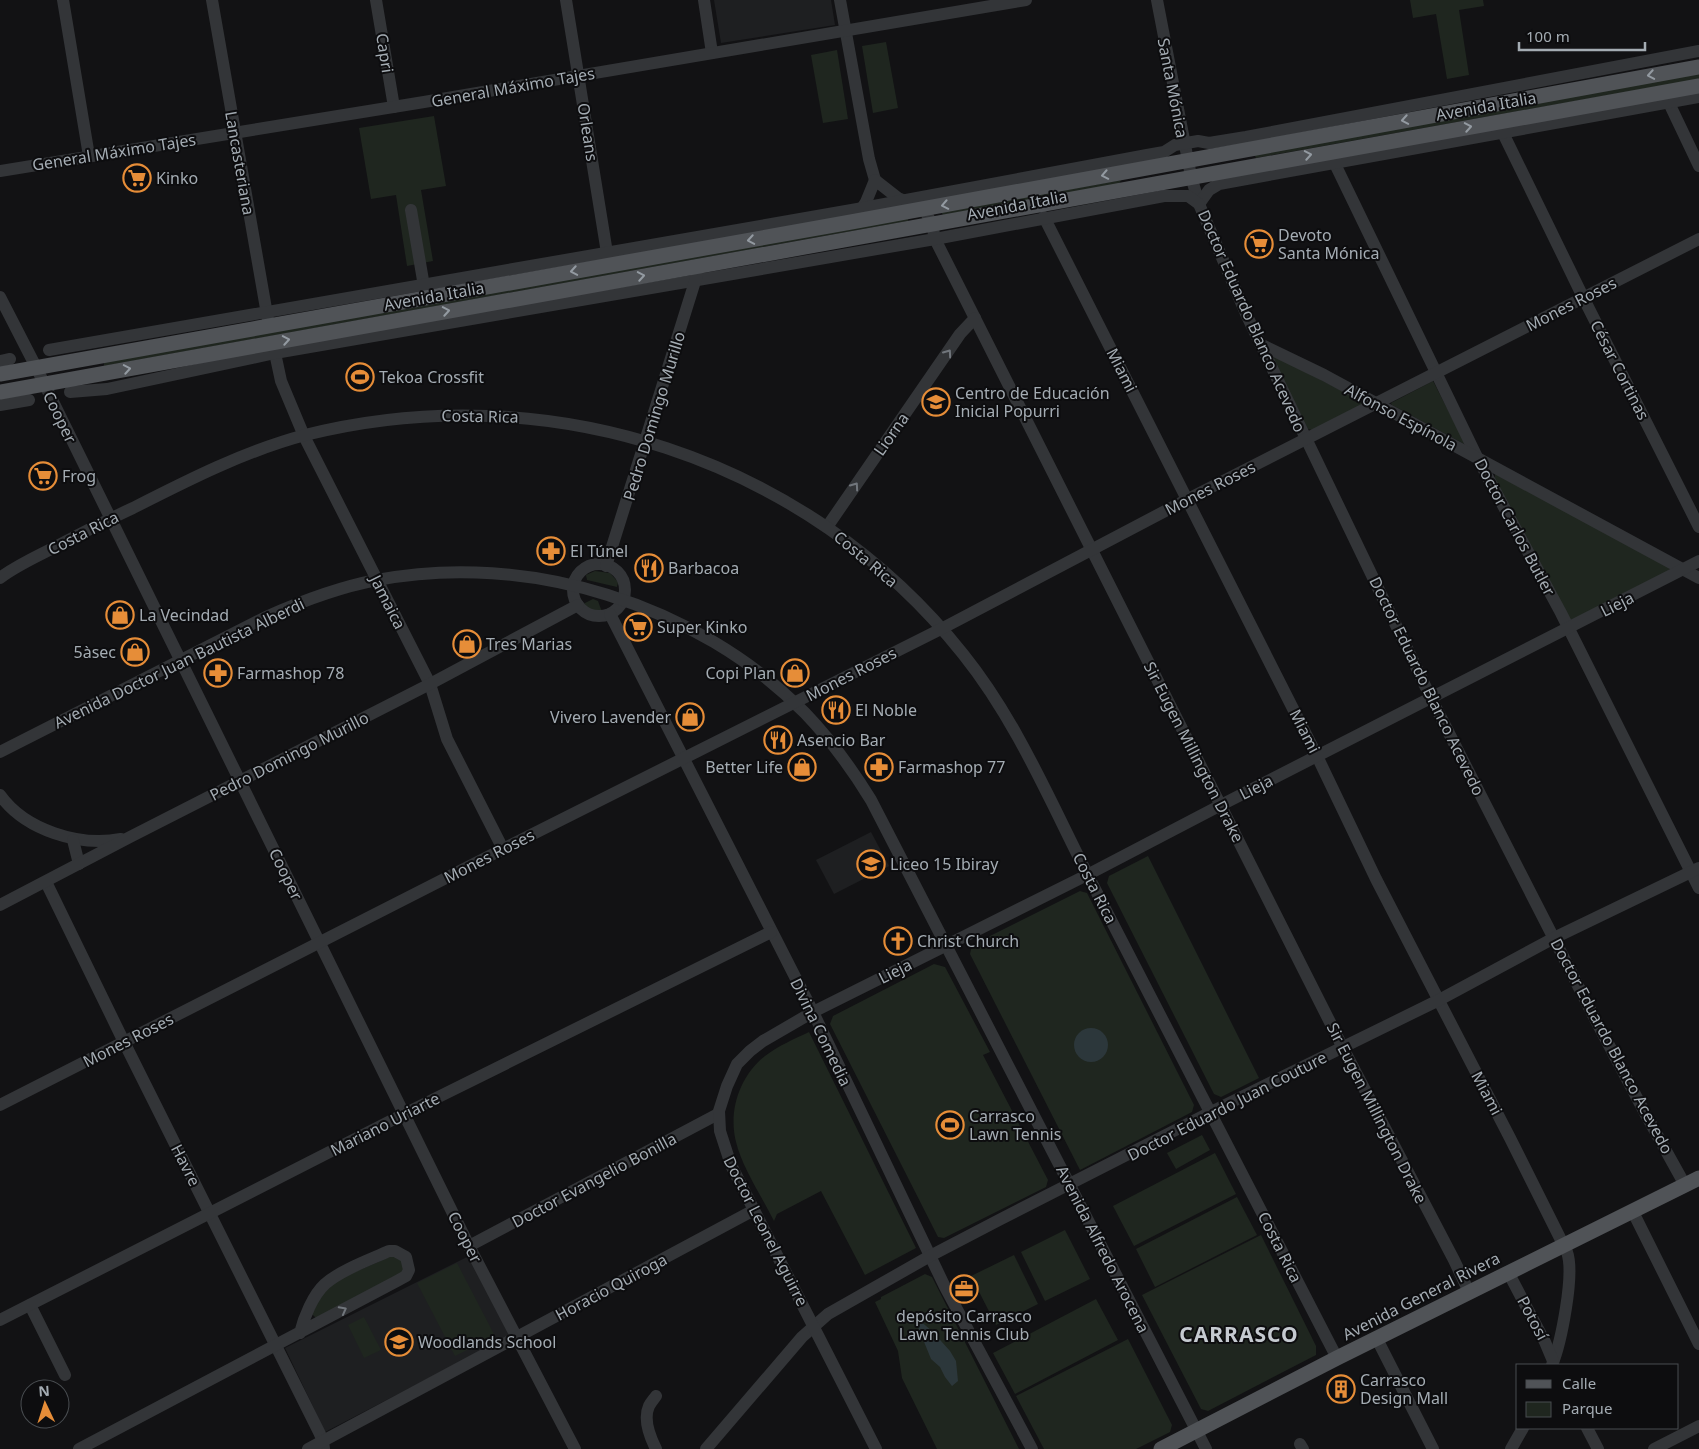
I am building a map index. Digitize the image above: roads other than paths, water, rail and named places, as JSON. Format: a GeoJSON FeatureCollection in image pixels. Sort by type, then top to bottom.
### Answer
{"type":"FeatureCollection","features":[{"type":"Feature","properties":{"kind":"main road","name":"Avenida Italia"},"geometry":{"type":"LineString","coordinates":[[0,374],[36,367],[75,353],[95,349],[776,229],[851,222],[1187,160],[1247,143],[1294,134],[1454,105],[1699,67]]}},
{"type":"Feature","properties":{"kind":"main road","name":"Avenida Italia"},"geometry":{"type":"LineString","coordinates":[[0,392],[700,266],[772,260],[933,231],[1128,187],[1206,174],[1254,172],[1699,86]]}},
{"type":"Feature","properties":{"kind":"main road"},"geometry":{"type":"LineString","coordinates":[[1191,176],[1202,167],[1242,155],[1247,143]]}},
{"type":"Feature","properties":{"kind":"main road"},"geometry":{"type":"LineString","coordinates":[[1128,187],[1178,169],[1187,160]]}},
{"type":"Feature","properties":{"kind":"main road"},"geometry":{"type":"LineString","coordinates":[[44,384],[47,375],[78,367],[95,349]]}},
{"type":"Feature","properties":{"kind":"main road"},"geometry":{"type":"LineString","coordinates":[[0,385],[33,378],[36,375],[36,367]]}},
{"type":"Feature","properties":{"kind":"main road","name":"Avenida General Rivera"},"geometry":{"type":"LineString","coordinates":[[1161,1449],[1337,1358],[1692,1181]]}},
{"type":"Feature","properties":{"kind":"street"},"geometry":{"type":"LineString","coordinates":[[63,0],[89,156]]}},
{"type":"Feature","properties":{"kind":"street","name":"Lancasteriana"},"geometry":{"type":"LineString","coordinates":[[212,0],[268,319]]}},
{"type":"Feature","properties":{"kind":"street","name":"Capri"},"geometry":{"type":"LineString","coordinates":[[376,0],[394,107]]}},
{"type":"Feature","properties":{"kind":"street","name":"Orleans"},"geometry":{"type":"LineString","coordinates":[[566,0],[608,259]]}},
{"type":"Feature","properties":{"kind":"street"},"geometry":{"type":"LineString","coordinates":[[704,0],[712,53]]}},
{"type":"Feature","properties":{"kind":"street"},"geometry":{"type":"LineString","coordinates":[[840,0],[869,158],[875,180],[892,194],[924,209]]}},
{"type":"Feature","properties":{"kind":"street","name":"General Máximo Tajes"},"geometry":{"type":"LineString","coordinates":[[0,171],[579,76],[995,2],[1026,0]]}},
{"type":"Feature","properties":{"kind":"street","name":"Santa Mónica"},"geometry":{"type":"LineString","coordinates":[[1157,0],[1191,176]]}},
{"type":"Feature","properties":{"kind":"street","name":"Avenida Italia"},"geometry":{"type":"LineString","coordinates":[[1454,105],[1699,52]]}},
{"type":"Feature","properties":{"kind":"street","name":"Avenida Italia"},"geometry":{"type":"LineString","coordinates":[[1279,167],[1335,164],[1699,97]]}},
{"type":"Feature","properties":{"kind":"street"},"geometry":{"type":"LineString","coordinates":[[1669,103],[1699,166]]}},
{"type":"Feature","properties":{"kind":"street","name":"César Cortinas"},"geometry":{"type":"LineString","coordinates":[[1503,132],[1583,297],[1699,527]]}},
{"type":"Feature","properties":{"kind":"street","name":"Avenida Italia"},"geometry":{"type":"LineString","coordinates":[[776,229],[903,200],[1164,152],[1174,145],[1184,143],[1198,141],[1209,143],[1247,143]]}},
{"type":"Feature","properties":{"kind":"street"},"geometry":{"type":"LineString","coordinates":[[1247,143],[1254,172]]}},
{"type":"Feature","properties":{"kind":"street","name":"Doctor Carlos Butler"},"geometry":{"type":"LineString","coordinates":[[1335,164],[1478,459],[1695,870],[1699,888]]}},
{"type":"Feature","properties":{"kind":"street"},"geometry":{"type":"LineString","coordinates":[[1124,171],[1128,187]]}},
{"type":"Feature","properties":{"kind":"street","name":"Avenida Italia"},"geometry":{"type":"LineString","coordinates":[[933,231],[1044,217],[1164,196],[1188,196],[1199,204],[1213,186],[1254,172]]}},
{"type":"Feature","properties":{"kind":"street","name":"Doctor Eduardo Blanco Acevedo"},"geometry":{"type":"LineString","coordinates":[[1191,176],[1199,204],[1260,344],[1432,698],[1645,1113],[1692,1181]]}},
{"type":"Feature","properties":{"kind":"street"},"geometry":{"type":"LineString","coordinates":[[851,222],[863,208],[875,180]]}},
{"type":"Feature","properties":{"kind":"street","name":"Sir Eugen Millington Drake"},"geometry":{"type":"LineString","coordinates":[[924,209],[975,318],[1343,1048],[1469,1292]]}},
{"type":"Feature","properties":{"kind":"street"},"geometry":{"type":"LineString","coordinates":[[411,210],[424,291]]}},
{"type":"Feature","properties":{"kind":"street","name":"Miami"},"geometry":{"type":"LineString","coordinates":[[1044,217],[1317,756],[1376,879],[1564,1245],[1570,1259],[1570,1273],[1562,1324],[1553,1364]]}},
{"type":"Feature","properties":{"kind":"street","name":"Mones Roses"},"geometry":{"type":"LineString","coordinates":[[0,1105],[794,703],[1188,499],[1699,239]]}},
{"type":"Feature","properties":{"kind":"street","name":"Avenida Italia"},"geometry":{"type":"LineString","coordinates":[[70,392],[107,389],[275,353],[696,280],[772,260]]}},
{"type":"Feature","properties":{"kind":"street","name":"Pedro Domingo Murillo"},"geometry":{"type":"LineString","coordinates":[[606,566],[700,266]]}},
{"type":"Feature","properties":{"kind":"street","name":"Cooper"},"geometry":{"type":"LineString","coordinates":[[0,297],[469,1246],[575,1449]]}},
{"type":"Feature","properties":{"kind":"street","name":"Liorna"},"geometry":{"type":"LineString","coordinates":[[827,527],[960,334],[975,318]]}},
{"type":"Feature","properties":{"kind":"street","name":"Alfonso Espínola"},"geometry":{"type":"LineString","coordinates":[[1260,344],[1324,375],[1699,578]]}},
{"type":"Feature","properties":{"kind":"street"},"geometry":{"type":"LineString","coordinates":[[95,349],[107,389]]}},
{"type":"Feature","properties":{"kind":"street","name":"Avenida Italia"},"geometry":{"type":"LineString","coordinates":[[49,350],[75,353]]}},
{"type":"Feature","properties":{"kind":"street","name":"Jamaica"},"geometry":{"type":"LineString","coordinates":[[275,353],[281,381],[304,436],[430,684],[447,739],[503,849]]}},
{"type":"Feature","properties":{"kind":"street"},"geometry":{"type":"LineString","coordinates":[[0,405],[30,400]]}},
{"type":"Feature","properties":{"kind":"street","name":"Costa Rica"},"geometry":{"type":"LineString","coordinates":[[0,578],[22,564],[110,519],[200,475],[259,450],[304,436],[378,421],[413,417],[444,415],[506,416],[575,424],[646,440],[729,472],[779,498],[827,527],[887,574],[941,628],[963,653],[991,691],[1029,756],[1088,875],[1212,1112],[1337,1358]]}},
{"type":"Feature","properties":{"kind":"street","name":"Lieja"},"geometry":{"type":"LineString","coordinates":[[813,1012],[1088,875],[1699,561]]}},
{"type":"Feature","properties":{"kind":"street"},"geometry":{"type":"LineString","coordinates":[[606,566],[621,576],[625,588],[623,600],[618,608],[610,614],[593,616],[582,610],[578,605],[574,596],[574,585],[576,579],[586,568],[606,566]]}},
{"type":"Feature","properties":{"kind":"street","name":"Avenida Doctor Juan Bautista Alberdi"},"geometry":{"type":"LineString","coordinates":[[0,752],[266,617],[310,598],[377,580],[409,575],[488,572],[574,585],[600,592]]}},
{"type":"Feature","properties":{"kind":"street","name":"Avenida Alfredo Arocena"},"geometry":{"type":"LineString","coordinates":[[600,592],[646,609],[708,638],[756,671],[794,703],[825,736],[864,789],[947,945],[1206,1449]]}},
{"type":"Feature","properties":{"kind":"street","name":"Pedro Domingo Murillo"},"geometry":{"type":"LineString","coordinates":[[0,906],[130,837],[430,684],[578,605]]}},
{"type":"Feature","properties":{"kind":"street","name":"Divina Comedia"},"geometry":{"type":"LineString","coordinates":[[610,614],[813,1012],[945,1287],[1032,1449]]}},
{"type":"Feature","properties":{"kind":"street"},"geometry":{"type":"LineString","coordinates":[[0,795],[27,819],[50,832],[73,840],[111,841],[130,837]]}},
{"type":"Feature","properties":{"kind":"street"},"geometry":{"type":"LineString","coordinates":[[73,840],[79,864]]}},
{"type":"Feature","properties":{"kind":"street","name":"Doctor Eduardo Juan Couture"},"geometry":{"type":"LineString","coordinates":[[706,1449],[802,1337],[828,1314],[930,1256],[1212,1112],[1439,1000],[1554,938],[1695,870]]}},
{"type":"Feature","properties":{"kind":"street","name":"Havre"},"geometry":{"type":"LineString","coordinates":[[46,882],[324,1445]]}},
{"type":"Feature","properties":{"kind":"street","name":"Mariano Uriarte"},"geometry":{"type":"LineString","coordinates":[[0,1320],[404,1114],[771,932]]}},
{"type":"Feature","properties":{"kind":"street","name":"Doctor Leonel Aguirre"},"geometry":{"type":"LineString","coordinates":[[813,1012],[762,1041],[737,1064],[727,1086],[718,1114],[724,1146],[731,1165],[876,1449]]}},
{"type":"Feature","properties":{"kind":"street","name":"Doctor Evangelio Bonilla"},"geometry":{"type":"LineString","coordinates":[[469,1246],[718,1114]]}},
{"type":"Feature","properties":{"kind":"street","name":"Horacio Quiroga"},"geometry":{"type":"LineString","coordinates":[[308,1449],[324,1445],[517,1337],[754,1210]]}},
{"type":"Feature","properties":{"kind":"street"},"geometry":{"type":"LineString","coordinates":[[1633,1212],[1699,1344]]}},
{"type":"Feature","properties":{"kind":"street"},"geometry":{"type":"LineString","coordinates":[[79,1449],[275,1347],[406,1276],[409,1270],[406,1257],[395,1251],[389,1251],[334,1278],[324,1285],[303,1320],[300,1333]]}},
{"type":"Feature","properties":{"kind":"street","name":"Potosí"},"geometry":{"type":"LineString","coordinates":[[1508,1272],[1545,1342],[1553,1364]]}},
{"type":"Feature","properties":{"kind":"street"},"geometry":{"type":"LineString","coordinates":[[30,1305],[65,1375]]}},
{"type":"Feature","properties":{"kind":"street"},"geometry":{"type":"LineString","coordinates":[[1377,1339],[1433,1449]]}},
{"type":"Feature","properties":{"kind":"street"},"geometry":{"type":"LineString","coordinates":[[656,1396],[649,1406],[647,1414],[648,1428],[656,1449]]}},
{"type":"Feature","properties":{"kind":"street"},"geometry":{"type":"LineString","coordinates":[[1654,1449],[1699,1426]]}},
{"type":"Feature","properties":{"kind":"street"},"geometry":{"type":"LineString","coordinates":[[1511,1449],[1523,1429]]}},
{"type":"Feature","properties":{"kind":"street"},"geometry":{"type":"LineString","coordinates":[[1588,1429],[1598,1449]]}},
{"type":"Feature","properties":{"kind":"place","name":"Kinko"},"geometry":{"type":"Point","coordinates":[137,178]}},
{"type":"Feature","properties":{"kind":"place","name":"Devoto Santa Mónica"},"geometry":{"type":"Point","coordinates":[1259,244]}},
{"type":"Feature","properties":{"kind":"place","name":"Tekoa Crossfit"},"geometry":{"type":"Point","coordinates":[360,377]}},
{"type":"Feature","properties":{"kind":"place","name":"Centro de Educación Inicial Popurri"},"geometry":{"type":"Point","coordinates":[936,402]}},
{"type":"Feature","properties":{"kind":"place","name":"Frog"},"geometry":{"type":"Point","coordinates":[43,476]}},
{"type":"Feature","properties":{"kind":"place","name":"El Túnel"},"geometry":{"type":"Point","coordinates":[551,551]}},
{"type":"Feature","properties":{"kind":"place","name":"Barbacoa"},"geometry":{"type":"Point","coordinates":[649,568]}},
{"type":"Feature","properties":{"kind":"place","name":"La Vecindad"},"geometry":{"type":"Point","coordinates":[120,615]}},
{"type":"Feature","properties":{"kind":"place","name":"Super Kinko"},"geometry":{"type":"Point","coordinates":[638,627]}},
{"type":"Feature","properties":{"kind":"place","name":"Tres Marias"},"geometry":{"type":"Point","coordinates":[467,644]}},
{"type":"Feature","properties":{"kind":"place","name":"5àsec"},"geometry":{"type":"Point","coordinates":[135,652]}},
{"type":"Feature","properties":{"kind":"place","name":"Farmashop 78"},"geometry":{"type":"Point","coordinates":[218,673]}},
{"type":"Feature","properties":{"kind":"place","name":"Copi Plan"},"geometry":{"type":"Point","coordinates":[795,673]}},
{"type":"Feature","properties":{"kind":"place","name":"El Noble"},"geometry":{"type":"Point","coordinates":[836,710]}},
{"type":"Feature","properties":{"kind":"place","name":"Vivero Lavender"},"geometry":{"type":"Point","coordinates":[690,717]}},
{"type":"Feature","properties":{"kind":"place","name":"Asencio Bar"},"geometry":{"type":"Point","coordinates":[778,740]}},
{"type":"Feature","properties":{"kind":"place","name":"Better Life"},"geometry":{"type":"Point","coordinates":[802,767]}},
{"type":"Feature","properties":{"kind":"place","name":"Farmashop 77"},"geometry":{"type":"Point","coordinates":[879,767]}},
{"type":"Feature","properties":{"kind":"place","name":"Liceo 15 Ibiray"},"geometry":{"type":"Point","coordinates":[871,864]}},
{"type":"Feature","properties":{"kind":"place","name":"Christ Church"},"geometry":{"type":"Point","coordinates":[898,941]}},
{"type":"Feature","properties":{"kind":"place","name":"Carrasco Lawn Tennis"},"geometry":{"type":"Point","coordinates":[950,1125]}},
{"type":"Feature","properties":{"kind":"place","name":"depósito Carrasco Lawn Tennis Club"},"geometry":{"type":"Point","coordinates":[964,1289]}},
{"type":"Feature","properties":{"kind":"place","name":"Woodlands School"},"geometry":{"type":"Point","coordinates":[399,1342]}},
{"type":"Feature","properties":{"kind":"place","name":"Carrasco Design Mall"},"geometry":{"type":"Point","coordinates":[1341,1389]}},
{"type":"Feature","properties":{"kind":"district","name":"CARRASCO"},"geometry":{"type":"Point","coordinates":[1239,1335]}}]}
